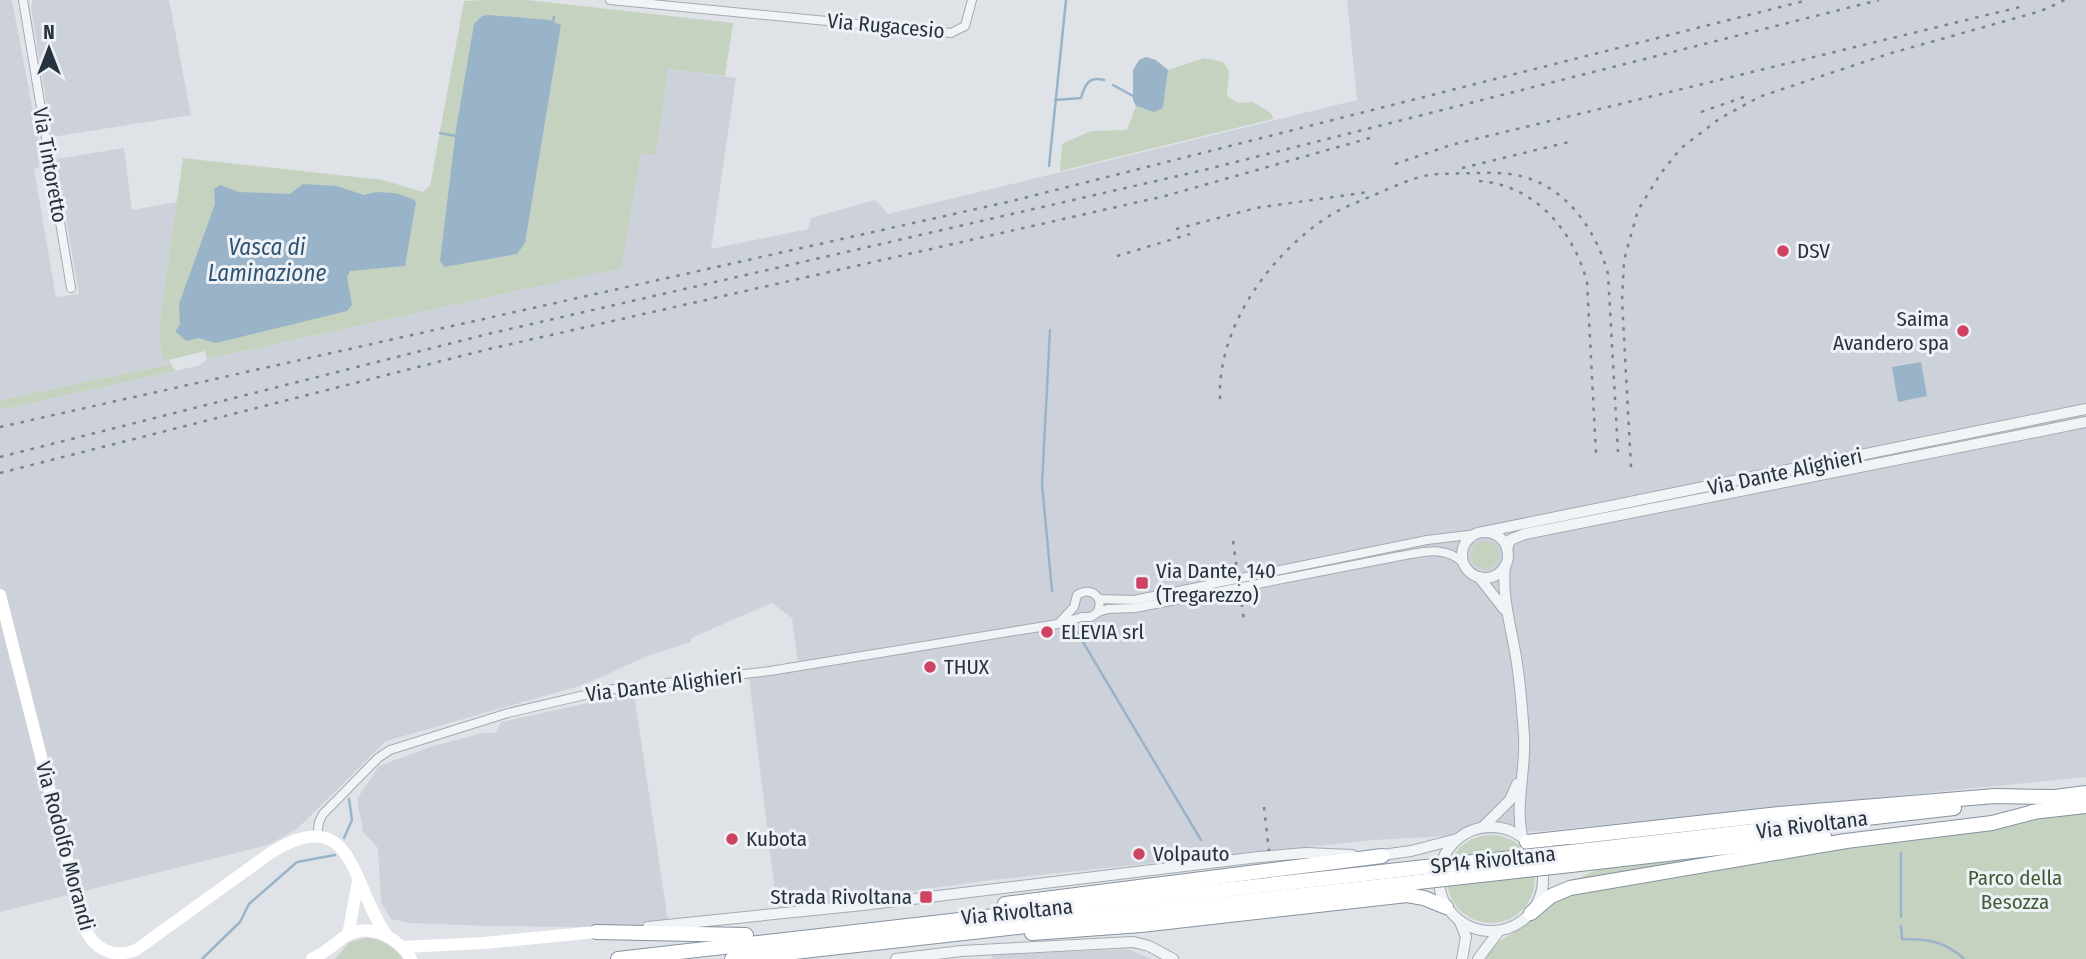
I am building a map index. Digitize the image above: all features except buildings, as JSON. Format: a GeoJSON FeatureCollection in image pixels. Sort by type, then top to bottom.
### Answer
{"type":"FeatureCollection","features":[{"type":"Feature","properties":{"kind":"highway"},"geometry":{"type":"LineString","coordinates":[[1525,840],[1779,814],[1995,796],[2054,797],[2086,793]]}},
{"type":"Feature","properties":{"kind":"highway","name":"Via Rivoltana"},"geometry":{"type":"LineString","coordinates":[[1570,859],[2054,797]]}},
{"type":"Feature","properties":{"kind":"highway"},"geometry":{"type":"LineString","coordinates":[[1531,913],[1551,896],[1570,888],[1846,841],[1992,823],[2038,811],[2086,806]]}},
{"type":"Feature","properties":{"kind":"highway","name":"Via Rivoltana"},"geometry":{"type":"LineString","coordinates":[[1570,859],[2038,811]]}},
{"type":"Feature","properties":{"kind":"highway"},"geometry":{"type":"LineString","coordinates":[[959,919],[1013,903],[1382,856]]}},
{"type":"Feature","properties":{"kind":"highway","name":"SP14 Rivoltana"},"geometry":{"type":"LineString","coordinates":[[1417,875],[1570,859]]}},
{"type":"Feature","properties":{"kind":"highway","name":"Via Rivoltana"},"geometry":{"type":"LineString","coordinates":[[618,959],[959,919],[1417,875]]}},
{"type":"Feature","properties":{"kind":"highway","name":"Via Rivoltana"},"geometry":{"type":"LineString","coordinates":[[732,959],[1417,875]]}},
{"type":"Feature","properties":{"kind":"highway"},"geometry":{"type":"LineString","coordinates":[[933,936],[977,937],[1141,925],[1407,895],[1447,907]]}},
{"type":"Feature","properties":{"kind":"highway"},"geometry":{"type":"LineString","coordinates":[[596,932],[734,936],[915,924]]}},
{"type":"Feature","properties":{"kind":"highway"},"geometry":{"type":"LineString","coordinates":[[785,959],[839,946]]}},
{"type":"Feature","properties":{"kind":"main road","name":"Via Rodolfo Morandi"},"geometry":{"type":"LineString","coordinates":[[0,595],[84,926],[93,943],[110,953],[130,953],[147,944],[277,848],[298,838],[317,837]]}},
{"type":"Feature","properties":{"kind":"main road"},"geometry":{"type":"LineString","coordinates":[[317,837],[339,844],[350,859],[375,918],[388,937]]}},
{"type":"Feature","properties":{"kind":"main road"},"geometry":{"type":"LineString","coordinates":[[326,959],[348,934],[358,878]]}},
{"type":"Feature","properties":{"kind":"main road"},"geometry":{"type":"LineString","coordinates":[[348,934],[370,930],[388,937],[403,947],[411,959]]}},
{"type":"Feature","properties":{"kind":"main road"},"geometry":{"type":"LineString","coordinates":[[403,947],[484,943],[596,932]]}},
{"type":"Feature","properties":{"kind":"main road"},"geometry":{"type":"LineString","coordinates":[[312,959],[334,947]]}},
{"type":"Feature","properties":{"kind":"street","name":"Via Tintoretto"},"geometry":{"type":"LineString","coordinates":[[23,0],[71,288]]}},
{"type":"Feature","properties":{"kind":"street","name":"Via Rugacesio"},"geometry":{"type":"LineString","coordinates":[[610,0],[951,33],[965,26],[972,0]]}},
{"type":"Feature","properties":{"kind":"street","name":"Via Dante Alighieri"},"geometry":{"type":"LineString","coordinates":[[1098,612],[1135,608],[1226,586],[2086,409]]}},
{"type":"Feature","properties":{"kind":"street","name":"Via Dante Alighieri"},"geometry":{"type":"LineString","coordinates":[[1507,549],[1510,540],[1525,534],[2086,422]]}},
{"type":"Feature","properties":{"kind":"street"},"geometry":{"type":"LineString","coordinates":[[1479,577],[1495,576],[1504,566],[1507,549],[1499,537],[1480,533],[1464,546],[1462,555],[1464,564],[1471,573],[1479,577],[1506,611]]}},
{"type":"Feature","properties":{"kind":"street","name":"Via Dante Alighieri"},"geometry":{"type":"LineString","coordinates":[[1399,551],[1442,551],[1455,555],[1464,564]]}},
{"type":"Feature","properties":{"kind":"street"},"geometry":{"type":"LineString","coordinates":[[1504,566],[1506,611],[1515,649],[1523,719],[1518,813],[1525,840]]}},
{"type":"Feature","properties":{"kind":"street","name":"Via Dante Alighieri"},"geometry":{"type":"LineString","coordinates":[[1099,599],[1134,600],[1226,586]]}},
{"type":"Feature","properties":{"kind":"street"},"geometry":{"type":"LineString","coordinates":[[1058,624],[1074,607],[1076,597],[1084,591],[1093,592],[1099,599],[1098,612],[1091,617],[1082,617],[1074,607]]}},
{"type":"Feature","properties":{"kind":"street","name":"Via Dante Alighieri"},"geometry":{"type":"LineString","coordinates":[[317,837],[323,814],[378,758],[390,750],[508,713],[606,690],[770,671],[1058,624],[1082,617]]}},
{"type":"Feature","properties":{"kind":"street"},"geometry":{"type":"LineString","coordinates":[[1483,827],[1512,797],[1522,772]]}},
{"type":"Feature","properties":{"kind":"street"},"geometry":{"type":"LineString","coordinates":[[1460,922],[1479,930],[1499,931],[1518,923],[1531,913],[1541,895],[1543,875],[1537,855],[1525,840],[1505,829],[1483,827],[1469,831],[1457,839],[1444,855],[1439,869],[1439,889],[1447,907],[1460,922],[1466,937],[1462,959]]}},
{"type":"Feature","properties":{"kind":"street"},"geometry":{"type":"LineString","coordinates":[[596,932],[863,905],[1259,857],[1306,853],[1382,856],[1457,839]]}},
{"type":"Feature","properties":{"kind":"street"},"geometry":{"type":"LineString","coordinates":[[1478,959],[1499,931]]}},
{"type":"Feature","properties":{"kind":"street"},"geometry":{"type":"LineString","coordinates":[[896,959],[961,951],[1133,942],[1149,946],[1173,959]]}},
{"type":"Feature","properties":{"kind":"shaded area"},"geometry":{"type":"Polygon","coordinates":[[[0,0],[12,0],[43,166],[34,169],[56,297],[79,294],[56,159],[124,148],[132,210],[177,202],[159,327],[162,358],[169,360],[171,364],[0,400],[0,0]]]}},
{"type":"Feature","properties":{"kind":"shaded area"},"geometry":{"type":"Polygon","coordinates":[[[33,0],[169,0],[191,115],[52,137],[31,7],[33,0]]]}},
{"type":"Feature","properties":{"kind":"shaded area"},"geometry":{"type":"Polygon","coordinates":[[[1347,0],[2086,0],[2086,777],[1544,831],[1374,840],[983,881],[777,910],[749,678],[798,665],[792,618],[772,603],[691,638],[691,642],[650,655],[583,685],[386,741],[297,829],[268,845],[0,912],[0,410],[176,371],[200,365],[207,359],[530,288],[641,152],[656,154],[668,69],[736,78],[711,249],[808,229],[811,218],[875,200],[888,214],[1357,100],[1347,0]]]}},
{"type":"Feature","properties":{"kind":"shaded area"},"geometry":{"type":"Polygon","coordinates":[[[634,693],[669,928],[488,926],[409,923],[391,919],[381,902],[378,848],[363,832],[357,799],[379,766],[430,747],[483,733],[496,733],[501,722],[634,693]]]}},
{"type":"Feature","properties":{"kind":"shaded area"},"geometry":{"type":"Polygon","coordinates":[[[1128,949],[1151,959],[992,959],[992,955],[1128,949]]]}},
{"type":"Feature","properties":{"kind":"green space"},"geometry":{"type":"Polygon","coordinates":[[[528,0],[733,23],[725,76],[668,69],[656,155],[641,153],[621,268],[207,359],[205,351],[169,360],[162,359],[159,327],[183,158],[383,180],[423,192],[430,186],[464,1],[528,0]]]}},
{"type":"Feature","properties":{"kind":"green space"},"geometry":{"type":"Polygon","coordinates":[[[1204,58],[1223,62],[1229,71],[1227,96],[1238,103],[1253,102],[1271,113],[1273,119],[1060,171],[1062,144],[1091,131],[1127,130],[1136,106],[1144,109],[1163,108],[1168,70],[1204,58]]]}},
{"type":"Feature","properties":{"kind":"green space"},"geometry":{"type":"Polygon","coordinates":[[[171,364],[176,371],[0,410],[0,400],[171,364]]]}},
{"type":"Feature","properties":{"kind":"green space"},"geometry":{"type":"Polygon","coordinates":[[[1485,541],[1495,545],[1499,555],[1495,565],[1485,569],[1475,565],[1471,555],[1475,545],[1485,541]]]}},
{"type":"Feature","properties":{"kind":"green space","name":"Parco della Besozza"},"geometry":{"type":"Polygon","coordinates":[[[2086,811],[2086,959],[1483,959],[1497,943],[1528,923],[1571,882],[1614,865],[2086,811]]]}},
{"type":"Feature","properties":{"kind":"green space"},"geometry":{"type":"Polygon","coordinates":[[[1482,835],[1500,835],[1516,842],[1528,854],[1535,870],[1535,888],[1528,904],[1516,916],[1500,923],[1482,923],[1466,916],[1454,904],[1447,888],[1447,870],[1454,854],[1466,842],[1482,835]]]}},
{"type":"Feature","properties":{"kind":"green space"},"geometry":{"type":"Polygon","coordinates":[[[365,938],[386,944],[403,959],[335,959],[350,942],[365,938]]]}},
{"type":"Feature","properties":{"kind":"water"},"geometry":{"type":"Polygon","coordinates":[[[482,16],[549,20],[561,25],[525,243],[517,254],[444,267],[440,261],[456,129],[474,24],[482,16]]]}},
{"type":"Feature","properties":{"kind":"water"},"geometry":{"type":"Polygon","coordinates":[[[1146,57],[1156,60],[1168,70],[1163,108],[1154,112],[1136,106],[1133,100],[1133,70],[1139,60],[1146,57]]]}},
{"type":"Feature","properties":{"kind":"water","name":"Vasca di Laminazione"},"geometry":{"type":"Polygon","coordinates":[[[303,184],[337,186],[364,195],[376,192],[395,193],[413,199],[416,202],[405,266],[350,271],[347,277],[352,305],[347,311],[216,343],[198,338],[186,341],[175,331],[180,325],[179,304],[215,204],[214,189],[220,185],[239,192],[290,194],[303,184]]]}},
{"type":"Feature","properties":{"kind":"water"},"geometry":{"type":"Polygon","coordinates":[[[1921,362],[1927,396],[1898,402],[1892,367],[1921,362]]]}},
{"type":"Feature","properties":{"kind":"waterway"},"geometry":{"type":"LineString","coordinates":[[1049,166],[1066,0]]}},
{"type":"Feature","properties":{"kind":"waterway"},"geometry":{"type":"LineString","coordinates":[[553,21],[554,17]]}},
{"type":"Feature","properties":{"kind":"waterway"},"geometry":{"type":"LineString","coordinates":[[1055,100],[1081,98],[1088,82],[1095,79],[1104,80]]}},
{"type":"Feature","properties":{"kind":"waterway"},"geometry":{"type":"LineString","coordinates":[[1113,85],[1133,96]]}},
{"type":"Feature","properties":{"kind":"waterway"},"geometry":{"type":"LineString","coordinates":[[440,133],[456,136]]}},
{"type":"Feature","properties":{"kind":"waterway"},"geometry":{"type":"LineString","coordinates":[[1050,330],[1042,484],[1052,591]]}},
{"type":"Feature","properties":{"kind":"waterway"},"geometry":{"type":"LineString","coordinates":[[1077,632],[1201,840]]}},
{"type":"Feature","properties":{"kind":"waterway"},"geometry":{"type":"LineString","coordinates":[[344,838],[352,820],[349,799]]}},
{"type":"Feature","properties":{"kind":"waterway"},"geometry":{"type":"LineString","coordinates":[[1901,853],[1901,917]]}},
{"type":"Feature","properties":{"kind":"waterway"},"geometry":{"type":"LineString","coordinates":[[202,959],[240,922],[249,904],[297,862],[335,855]]}},
{"type":"Feature","properties":{"kind":"waterway"},"geometry":{"type":"LineString","coordinates":[[1901,926],[1902,939],[1935,942],[1950,948],[1964,959]]}},
{"type":"Feature","properties":{"kind":"railway"},"geometry":{"type":"LineString","coordinates":[[0,427],[1012,201],[1808,0]]}},
{"type":"Feature","properties":{"kind":"railway"},"geometry":{"type":"LineString","coordinates":[[0,457],[488,334],[1204,170],[1879,0]]}},
{"type":"Feature","properties":{"kind":"railway"},"geometry":{"type":"LineString","coordinates":[[1631,467],[1622,300],[1624,260],[1638,210],[1661,173],[1681,148],[1719,119],[1759,97],[1888,54],[2041,11],[2065,0]]}},
{"type":"Feature","properties":{"kind":"railway"},"geometry":{"type":"LineString","coordinates":[[1395,164],[1451,145],[2020,7]]}},
{"type":"Feature","properties":{"kind":"railway"},"geometry":{"type":"LineString","coordinates":[[1701,112],[1744,97]]}},
{"type":"Feature","properties":{"kind":"railway"},"geometry":{"type":"LineString","coordinates":[[0,473],[489,349],[1165,196],[1370,138]]}},
{"type":"Feature","properties":{"kind":"railway"},"geometry":{"type":"LineString","coordinates":[[1462,168],[1569,142]]}},
{"type":"Feature","properties":{"kind":"railway"},"geometry":{"type":"LineString","coordinates":[[1220,399],[1221,372],[1237,321],[1250,296],[1267,273],[1305,234],[1338,211],[1415,178],[1440,174],[1510,174],[1533,180],[1563,198],[1586,225],[1603,257],[1608,274],[1618,452]]}},
{"type":"Feature","properties":{"kind":"railway"},"geometry":{"type":"LineString","coordinates":[[1479,181],[1518,191],[1549,213],[1572,245],[1581,263],[1587,282],[1596,453]]}},
{"type":"Feature","properties":{"kind":"railway"},"geometry":{"type":"LineString","coordinates":[[1176,229],[1256,208],[1368,192]]}},
{"type":"Feature","properties":{"kind":"railway"},"geometry":{"type":"LineString","coordinates":[[1117,256],[1190,234]]}},
{"type":"Feature","properties":{"kind":"railway"},"geometry":{"type":"LineString","coordinates":[[1233,541],[1244,621]]}},
{"type":"Feature","properties":{"kind":"railway"},"geometry":{"type":"LineString","coordinates":[[1264,807],[1269,851]]}},
{"type":"Feature","properties":{"kind":"place","name":"DSV"},"geometry":{"type":"Point","coordinates":[1783,251]}},
{"type":"Feature","properties":{"kind":"place","name":"Saima Avandero spa"},"geometry":{"type":"Point","coordinates":[1963,331]}},
{"type":"Feature","properties":{"kind":"place","name":"Via Dante, 140 (Tregarezzo)"},"geometry":{"type":"Point","coordinates":[1142,583]}},
{"type":"Feature","properties":{"kind":"place","name":"ELEVIA srl"},"geometry":{"type":"Point","coordinates":[1047,632]}},
{"type":"Feature","properties":{"kind":"place","name":"THUX"},"geometry":{"type":"Point","coordinates":[930,667]}},
{"type":"Feature","properties":{"kind":"place","name":"Kubota"},"geometry":{"type":"Point","coordinates":[732,839]}},
{"type":"Feature","properties":{"kind":"place","name":"Volpauto"},"geometry":{"type":"Point","coordinates":[1139,854]}},
{"type":"Feature","properties":{"kind":"place","name":"Strada Rivoltana"},"geometry":{"type":"Point","coordinates":[926,897]}}]}
